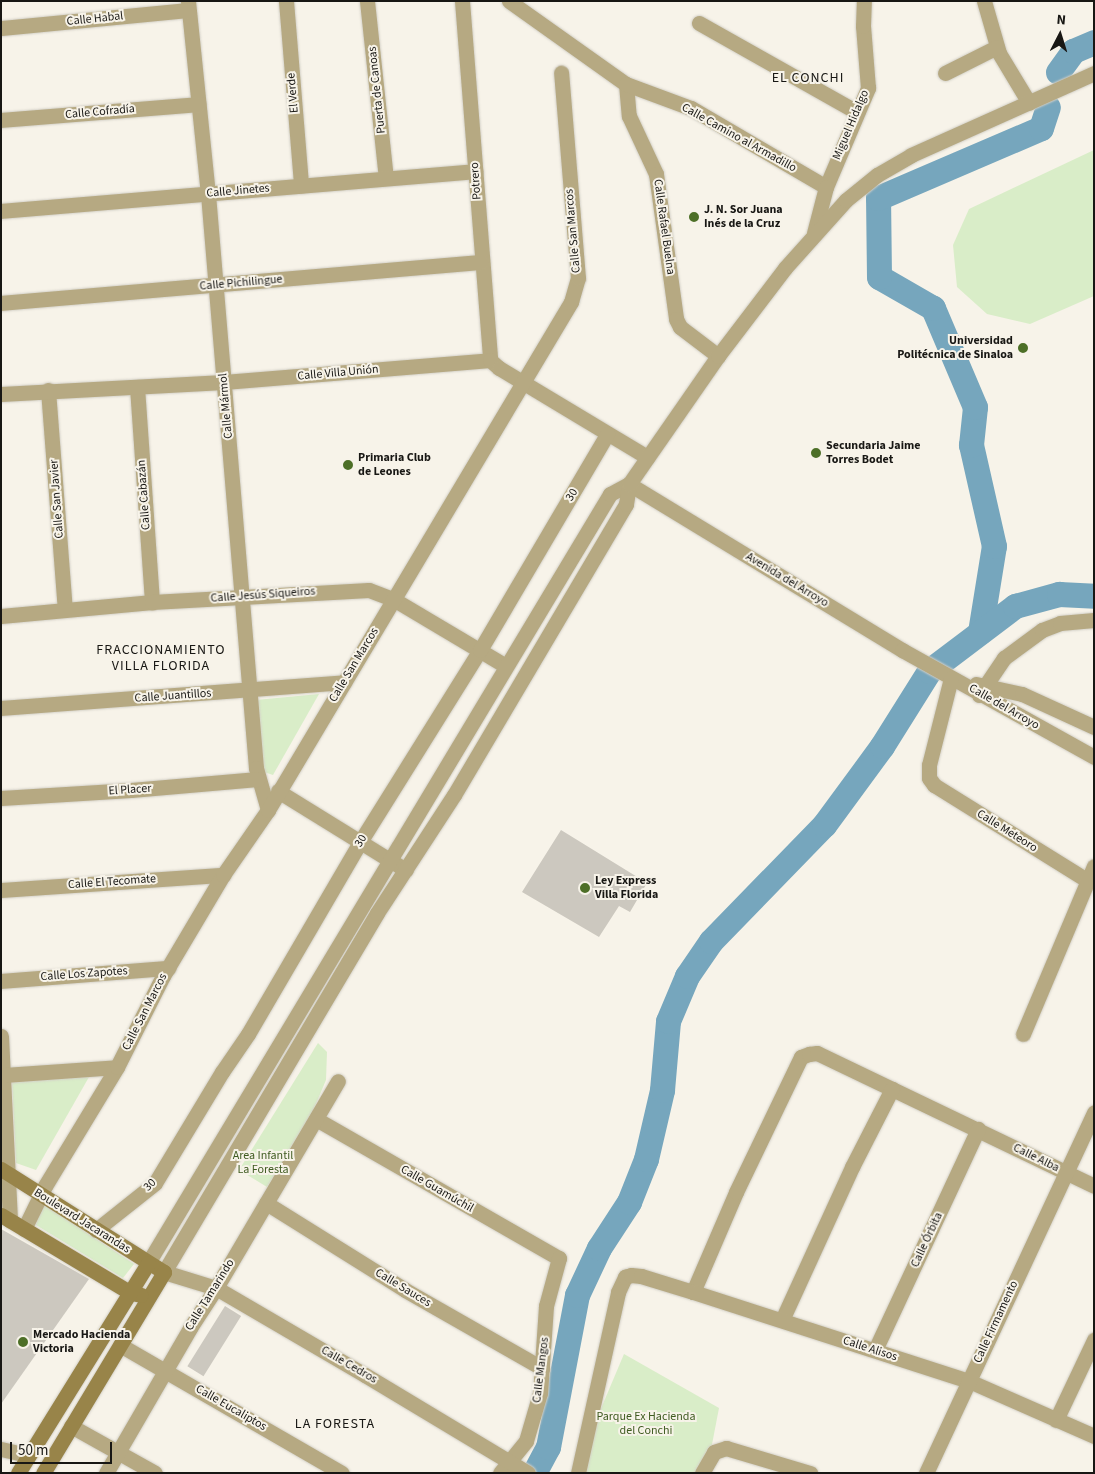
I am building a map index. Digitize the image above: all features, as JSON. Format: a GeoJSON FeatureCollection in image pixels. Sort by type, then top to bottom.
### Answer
{"type":"FeatureCollection","features":[{"type":"Feature","properties":{"kind":"main road","name":"Boulevard Jacarandas"},"geometry":{"type":"LineString","coordinates":[[4,1171],[40,1196],[164,1272]]}},
{"type":"Feature","properties":{"kind":"main road"},"geometry":{"type":"LineString","coordinates":[[6,1218],[131,1293],[148,1297]]}},
{"type":"Feature","properties":{"kind":"main road"},"geometry":{"type":"LineString","coordinates":[[18,1473],[148,1263]]}},
{"type":"Feature","properties":{"kind":"main road"},"geometry":{"type":"LineString","coordinates":[[43,1473],[164,1272]]}},
{"type":"Feature","properties":{"kind":"street","name":"El Verde"},"geometry":{"type":"LineString","coordinates":[[286,1],[301,185]]}},
{"type":"Feature","properties":{"kind":"street","name":"Puerta de Canoas"},"geometry":{"type":"LineString","coordinates":[[367,1],[386,178]]}},
{"type":"Feature","properties":{"kind":"street","name":"Potrero"},"geometry":{"type":"LineString","coordinates":[[462,1],[490,360]]}},
{"type":"Feature","properties":{"kind":"street","name":"Calle Camino al Armadillo"},"geometry":{"type":"LineString","coordinates":[[509,1],[626,84],[691,108],[826,187]]}},
{"type":"Feature","properties":{"kind":"street","name":"Miguel Hidalgo"},"geometry":{"type":"LineString","coordinates":[[826,187],[856,112],[868,88],[863,26],[864,1]]}},
{"type":"Feature","properties":{"kind":"street"},"geometry":{"type":"LineString","coordinates":[[984,1],[997,47],[1029,104]]}},
{"type":"Feature","properties":{"kind":"street","name":"Calle Habal"},"geometry":{"type":"LineString","coordinates":[[1,28],[188,6]]}},
{"type":"Feature","properties":{"kind":"street","name":"Calle Mármol"},"geometry":{"type":"LineString","coordinates":[[188,6],[208,194],[258,779],[268,810]]}},
{"type":"Feature","properties":{"kind":"street"},"geometry":{"type":"LineString","coordinates":[[699,23],[856,112]]}},
{"type":"Feature","properties":{"kind":"street"},"geometry":{"type":"LineString","coordinates":[[945,73],[997,47]]}},
{"type":"Feature","properties":{"kind":"street","name":"Calle San Marcos"},"geometry":{"type":"LineString","coordinates":[[24,1229],[40,1196],[117,1068],[168,968],[223,875],[268,810],[571,302],[578,278],[560,73]]}},
{"type":"Feature","properties":{"kind":"street"},"geometry":{"type":"LineString","coordinates":[[164,1272],[377,914],[464,778],[626,504],[629,484],[718,356],[814,234],[846,200],[877,175],[911,155],[1029,104],[1094,73]]}},
{"type":"Feature","properties":{"kind":"street","name":"Calle Rafael Buelna"},"geometry":{"type":"LineString","coordinates":[[626,84],[628,116],[656,174],[676,319],[680,327],[718,356]]}},
{"type":"Feature","properties":{"kind":"street","name":"Calle Cofradía"},"geometry":{"type":"LineString","coordinates":[[1,120],[198,104]]}},
{"type":"Feature","properties":{"kind":"street","name":"Calle Jinetes"},"geometry":{"type":"LineString","coordinates":[[1,211],[475,171]]}},
{"type":"Feature","properties":{"kind":"street"},"geometry":{"type":"LineString","coordinates":[[814,234],[826,187]]}},
{"type":"Feature","properties":{"kind":"street","name":"Calle Pichilingue"},"geometry":{"type":"LineString","coordinates":[[1,303],[481,262]]}},
{"type":"Feature","properties":{"kind":"street"},"geometry":{"type":"LineString","coordinates":[[490,360],[524,383],[647,457]]}},
{"type":"Feature","properties":{"kind":"street","name":"Calle Villa Unión"},"geometry":{"type":"LineString","coordinates":[[1,394],[224,382],[490,360]]}},
{"type":"Feature","properties":{"kind":"street","name":"Calle Cabazán"},"geometry":{"type":"LineString","coordinates":[[137,387],[152,602]]}},
{"type":"Feature","properties":{"kind":"street","name":"Calle San Javier"},"geometry":{"type":"LineString","coordinates":[[48,390],[65,609]]}},
{"type":"Feature","properties":{"kind":"street","name":"30"},"geometry":{"type":"LineString","coordinates":[[96,1230],[154,1183],[222,1072],[248,1034],[360,842],[480,650],[607,434]]}},
{"type":"Feature","properties":{"kind":"street"},"geometry":{"type":"LineString","coordinates":[[148,1263],[610,494],[629,484]]}},
{"type":"Feature","properties":{"kind":"street","name":"Avenida del Arroyo"},"geometry":{"type":"LineString","coordinates":[[629,484],[952,678]]}},
{"type":"Feature","properties":{"kind":"street","name":"Calle Jesús Siqueiros"},"geometry":{"type":"LineString","coordinates":[[1,616],[152,602],[357,589],[382,593],[506,666]]}},
{"type":"Feature","properties":{"kind":"street"},"geometry":{"type":"LineString","coordinates":[[982,690],[1004,658],[1042,630],[1060,623],[1094,620]]}},
{"type":"Feature","properties":{"kind":"street","name":"Calle del Arroyo"},"geometry":{"type":"LineString","coordinates":[[952,678],[982,690],[1094,757]]}},
{"type":"Feature","properties":{"kind":"street","name":"Calle Meteoro"},"geometry":{"type":"LineString","coordinates":[[952,678],[929,765],[929,778],[934,785],[1088,881]]}},
{"type":"Feature","properties":{"kind":"street","name":"Calle Juantillos"},"geometry":{"type":"LineString","coordinates":[[1,708],[344,682]]}},
{"type":"Feature","properties":{"kind":"street","name":"Calle del Arroyo"},"geometry":{"type":"LineString","coordinates":[[982,690],[1022,694],[1094,727]]}},
{"type":"Feature","properties":{"kind":"street","name":"El Placer"},"geometry":{"type":"LineString","coordinates":[[1,798],[131,790],[258,779]]}},
{"type":"Feature","properties":{"kind":"street"},"geometry":{"type":"LineString","coordinates":[[278,791],[406,870]]}},
{"type":"Feature","properties":{"kind":"street"},"geometry":{"type":"LineString","coordinates":[[1023,1034],[1094,866]]}},
{"type":"Feature","properties":{"kind":"street","name":"Calle El Tecomate"},"geometry":{"type":"LineString","coordinates":[[1,890],[223,875]]}},
{"type":"Feature","properties":{"kind":"street","name":"Calle Los Zapotes"},"geometry":{"type":"LineString","coordinates":[[1,981],[168,968]]}},
{"type":"Feature","properties":{"kind":"street"},"geometry":{"type":"LineString","coordinates":[[1,1036],[4,1075],[6,1218]]}},
{"type":"Feature","properties":{"kind":"street","name":"Calle Alba"},"geometry":{"type":"LineString","coordinates":[[693,1292],[736,1192],[801,1057],[817,1053],[1094,1186]]}},
{"type":"Feature","properties":{"kind":"street"},"geometry":{"type":"LineString","coordinates":[[4,1075],[117,1068]]}},
{"type":"Feature","properties":{"kind":"street","name":"Calle Tamarindo"},"geometry":{"type":"LineString","coordinates":[[106,1473],[165,1370],[216,1288],[338,1081]]}},
{"type":"Feature","properties":{"kind":"street"},"geometry":{"type":"LineString","coordinates":[[782,1320],[852,1167],[892,1089]]}},
{"type":"Feature","properties":{"kind":"street","name":"Calle Firmamento"},"geometry":{"type":"LineString","coordinates":[[932,1471],[969,1381],[1094,1112]]}},
{"type":"Feature","properties":{"kind":"street","name":"Calle Guamúchil"},"geometry":{"type":"LineString","coordinates":[[316,1119],[559,1258]]}},
{"type":"Feature","properties":{"kind":"street","name":"Calle Órbita"},"geometry":{"type":"LineString","coordinates":[[875,1350],[978,1129]]}},
{"type":"Feature","properties":{"kind":"street","name":"Calle Sauces"},"geometry":{"type":"LineString","coordinates":[[266,1203],[405,1290],[542,1368]]}},
{"type":"Feature","properties":{"kind":"street","name":"Calle Mangos"},"geometry":{"type":"LineString","coordinates":[[514,1469],[532,1424],[540,1393],[546,1306],[559,1258]]}},
{"type":"Feature","properties":{"kind":"street","name":"Calle Cedros"},"geometry":{"type":"LineString","coordinates":[[164,1272],[216,1288],[365,1374],[514,1469]]}},
{"type":"Feature","properties":{"kind":"street","name":"Calle Alisos"},"geometry":{"type":"LineString","coordinates":[[578,1473],[621,1283],[625,1277],[641,1276],[969,1381],[1094,1436]]}},
{"type":"Feature","properties":{"kind":"street"},"geometry":{"type":"LineString","coordinates":[[1056,1420],[1094,1340]]}},
{"type":"Feature","properties":{"kind":"street","name":"Calle Eucaliptos"},"geometry":{"type":"LineString","coordinates":[[120,1345],[342,1473]]}},
{"type":"Feature","properties":{"kind":"street"},"geometry":{"type":"LineString","coordinates":[[71,1426],[119,1451],[155,1473]]}},
{"type":"Feature","properties":{"kind":"street"},"geometry":{"type":"LineString","coordinates":[[705,1466],[714,1452],[726,1448],[810,1473]]}},
{"type":"Feature","properties":{"kind":"street"},"geometry":{"type":"LineString","coordinates":[[1,1449],[28,1455]]}},
{"type":"Feature","properties":{"kind":"green space"},"geometry":{"type":"Polygon","coordinates":[[[1094,150],[1094,296],[1030,324],[987,314],[957,287],[953,245],[969,209],[1094,150]]]}},
{"type":"Feature","properties":{"kind":"green space"},"geometry":{"type":"Polygon","coordinates":[[[319,694],[273,775],[261,771],[256,700],[319,694]]]}},
{"type":"Feature","properties":{"kind":"green space","name":"Area Infantil La Foresta"},"geometry":{"type":"Polygon","coordinates":[[[318,1043],[327,1052],[326,1080],[313,1111],[267,1187],[239,1170],[318,1043]]]}},
{"type":"Feature","properties":{"kind":"green space"},"geometry":{"type":"Polygon","coordinates":[[[89,1077],[36,1170],[16,1163],[12,1082],[89,1077]]]}},
{"type":"Feature","properties":{"kind":"green space"},"geometry":{"type":"Polygon","coordinates":[[[43,1204],[134,1264],[123,1278],[36,1225],[43,1204]]]}},
{"type":"Feature","properties":{"kind":"green space","name":"Parque Ex Hacienda del Conchi"},"geometry":{"type":"Polygon","coordinates":[[[624,1354],[719,1408],[709,1460],[702,1473],[578,1473],[586,1444],[624,1354]]]}},
{"type":"Feature","properties":{"kind":"building","name":"Ley Express Villa Florida"},"geometry":{"type":"Polygon","coordinates":[[[561,830],[647,883],[630,912],[619,906],[599,937],[522,892],[561,830]]]}},
{"type":"Feature","properties":{"kind":"building","name":"Mercado Hacienda Victoria"},"geometry":{"type":"Polygon","coordinates":[[[1,1229],[89,1279],[1,1404],[1,1229]]]}},
{"type":"Feature","properties":{"kind":"building"},"geometry":{"type":"Polygon","coordinates":[[[225,1306],[241,1316],[203,1376],[187,1366],[225,1306]]]}},
{"type":"Feature","properties":{"kind":"waterway"},"geometry":{"type":"LineString","coordinates":[[1058,72],[1073,51],[1094,42]]}},
{"type":"Feature","properties":{"kind":"waterway"},"geometry":{"type":"LineString","coordinates":[[980,632],[994,546],[971,445],[975,407],[933,308],[879,277],[878,198],[1041,128],[1048,107]]}},
{"type":"Feature","properties":{"kind":"waterway"},"geometry":{"type":"LineString","coordinates":[[534,1473],[548,1447],[577,1295],[599,1248],[629,1202],[646,1159],[662,1090],[668,1021],[687,976],[711,941],[824,825],[882,746],[929,671],[1015,606],[1059,594],[1094,596]]}},
{"type":"Feature","properties":{"kind":"place","name":"J. N. Sor Juana Inés de la Cruz"},"geometry":{"type":"Point","coordinates":[694,217]}},
{"type":"Feature","properties":{"kind":"place","name":"Universidad Politécnica de Sinaloa"},"geometry":{"type":"Point","coordinates":[1023,348]}},
{"type":"Feature","properties":{"kind":"place","name":"Secundaria Jaime Torres Bodet"},"geometry":{"type":"Point","coordinates":[816,453]}},
{"type":"Feature","properties":{"kind":"place","name":"Primaria Club de Leones"},"geometry":{"type":"Point","coordinates":[348,465]}},
{"type":"Feature","properties":{"kind":"place","name":"Ley Express Villa Florida"},"geometry":{"type":"Point","coordinates":[585,888]}},
{"type":"Feature","properties":{"kind":"place","name":"Mercado Hacienda Victoria"},"geometry":{"type":"Point","coordinates":[23,1342]}},
{"type":"Feature","properties":{"kind":"district","name":"EL CONCHI"},"geometry":{"type":"Point","coordinates":[808,78]}},
{"type":"Feature","properties":{"kind":"district","name":"FRACCIONAMIENTO VILLA FLORIDA"},"geometry":{"type":"Point","coordinates":[161,658]}},
{"type":"Feature","properties":{"kind":"district","name":"LA FORESTA"},"geometry":{"type":"Point","coordinates":[335,1424]}}]}
